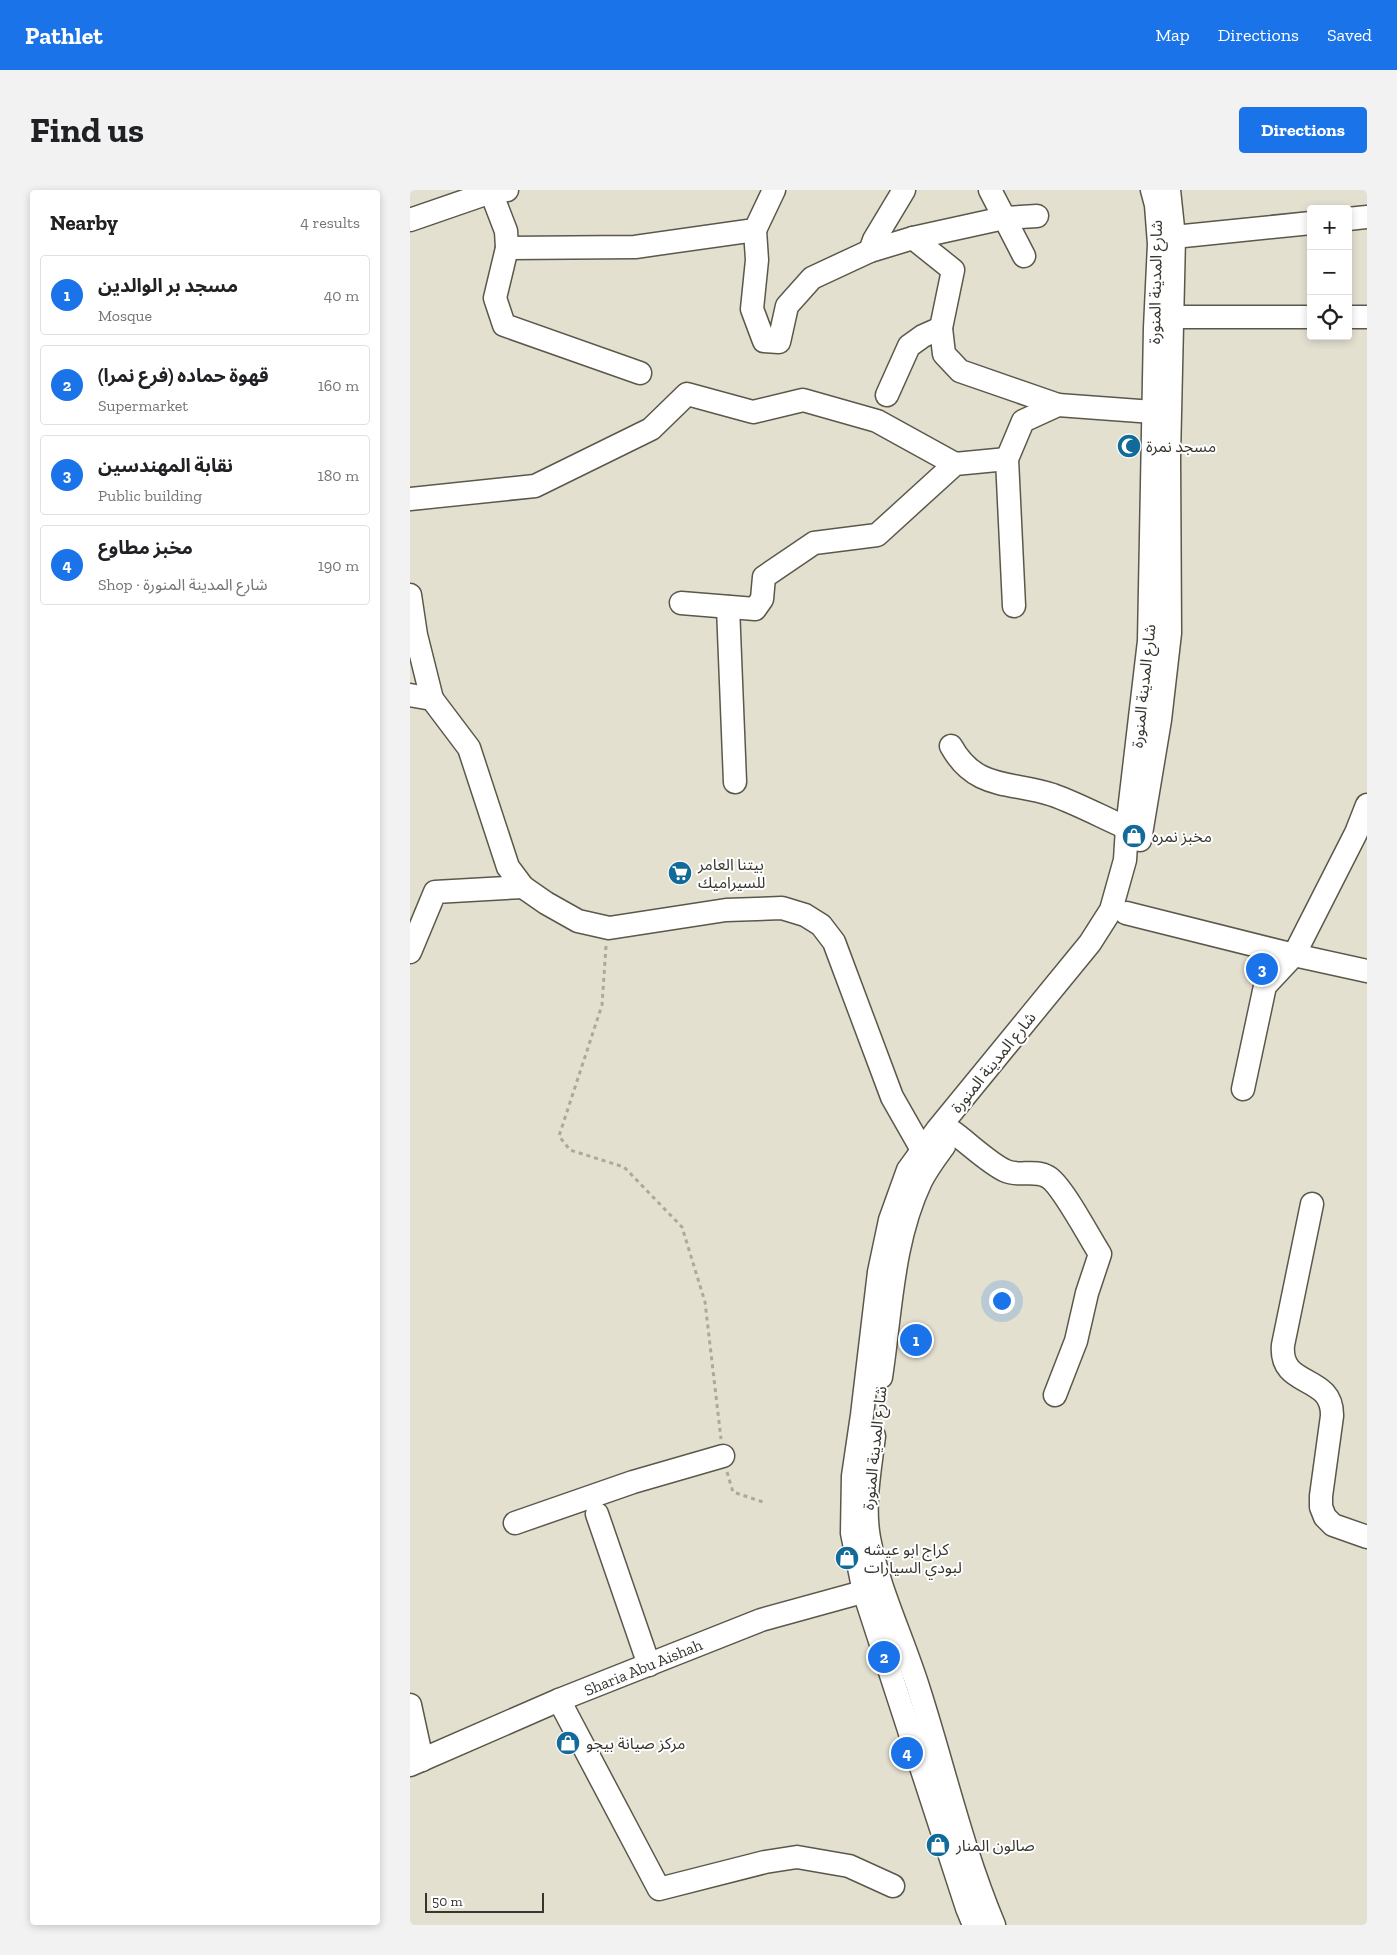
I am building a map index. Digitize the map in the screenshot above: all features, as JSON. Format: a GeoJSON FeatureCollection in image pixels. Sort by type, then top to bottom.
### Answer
{"type":"FeatureCollection","features":[{"type":"Feature","properties":{"kind":"street"},"geometry":{"type":"LineString","coordinates":[[774,190],[755,230],[757,260],[752,309],[764,341],[779,342],[786,306],[812,278],[870,251],[913,238],[1004,218],[1037,216]]}},
{"type":"Feature","properties":{"kind":"street"},"geometry":{"type":"LineString","coordinates":[[870,251],[874,240],[904,190]]}},
{"type":"Feature","properties":{"kind":"street"},"geometry":{"type":"LineString","coordinates":[[990,190],[1024,256]]}},
{"type":"Feature","properties":{"kind":"street","name":"شارع المدينة المنورة"},"geometry":{"type":"LineString","coordinates":[[926,1159],[953,1132],[1029,1039],[1126,913],[1160,720],[1170,633],[1169,457],[1164,317],[1156,204],[1152,190]]}},
{"type":"Feature","properties":{"kind":"street","name":"شارع المدينة المنورة"},"geometry":{"type":"LineString","coordinates":[[974,1925],[967,1908],[873,1589],[866,1505],[870,1464],[896,1267],[907,1217],[937,1130],[1090,944],[1111,910],[1125,860],[1126,828],[1150,641],[1153,412],[1174,237],[1169,190]]}},
{"type":"Feature","properties":{"kind":"street"},"geometry":{"type":"LineString","coordinates":[[410,220],[499,191],[507,248],[494,298],[504,325],[640,373]]}},
{"type":"Feature","properties":{"kind":"street"},"geometry":{"type":"LineString","coordinates":[[1352,218],[1367,216]]}},
{"type":"Feature","properties":{"kind":"street"},"geometry":{"type":"LineString","coordinates":[[1174,237],[1307,223]]}},
{"type":"Feature","properties":{"kind":"street"},"geometry":{"type":"LineString","coordinates":[[507,248],[635,247],[755,230]]}},
{"type":"Feature","properties":{"kind":"street"},"geometry":{"type":"LineString","coordinates":[[913,238],[953,270],[941,328],[944,354],[960,371],[1058,406],[1153,412]]}},
{"type":"Feature","properties":{"kind":"street"},"geometry":{"type":"LineString","coordinates":[[1164,317],[1307,317]]}},
{"type":"Feature","properties":{"kind":"street"},"geometry":{"type":"LineString","coordinates":[[1352,317],[1367,317]]}},
{"type":"Feature","properties":{"kind":"street"},"geometry":{"type":"LineString","coordinates":[[887,395],[909,346],[923,336],[941,328]]}},
{"type":"Feature","properties":{"kind":"street"},"geometry":{"type":"LineString","coordinates":[[410,499],[535,486],[651,429],[687,394],[753,412],[804,400],[877,421],[955,464],[1006,459]]}},
{"type":"Feature","properties":{"kind":"street"},"geometry":{"type":"LineString","coordinates":[[1014,606],[1006,459],[1023,421],[1058,406]]}},
{"type":"Feature","properties":{"kind":"street"},"geometry":{"type":"LineString","coordinates":[[681,603],[755,609],[762,599],[764,577],[814,544],[877,535],[955,464]]}},
{"type":"Feature","properties":{"kind":"street"},"geometry":{"type":"LineString","coordinates":[[410,595],[416,635],[432,699],[469,748],[508,867],[523,886],[578,921],[609,928],[726,910],[782,908],[805,915],[821,925],[834,942],[892,1097],[926,1159]]}},
{"type":"Feature","properties":{"kind":"street"},"geometry":{"type":"LineString","coordinates":[[728,607],[735,782]]}},
{"type":"Feature","properties":{"kind":"street"},"geometry":{"type":"LineString","coordinates":[[410,695],[432,699]]}},
{"type":"Feature","properties":{"kind":"street"},"geometry":{"type":"LineString","coordinates":[[951,746],[959,761],[984,780],[1053,795],[1126,828]]}},
{"type":"Feature","properties":{"kind":"street"},"geometry":{"type":"LineString","coordinates":[[1243,1089],[1265,986],[1294,955],[1356,833],[1367,805]]}},
{"type":"Feature","properties":{"kind":"street"},"geometry":{"type":"LineString","coordinates":[[410,952],[435,892],[523,886]]}},
{"type":"Feature","properties":{"kind":"street"},"geometry":{"type":"LineString","coordinates":[[1126,913],[1294,955],[1367,971]]}},
{"type":"Feature","properties":{"kind":"street"},"geometry":{"type":"LineString","coordinates":[[953,1132],[1006,1171],[1022,1175],[1033,1173],[1047,1177],[1061,1189],[1100,1254],[1087,1293],[1076,1341],[1055,1395]]}},
{"type":"Feature","properties":{"kind":"street"},"geometry":{"type":"LineString","coordinates":[[1312,1204],[1283,1345],[1284,1358],[1288,1368],[1295,1376],[1314,1384],[1323,1391],[1331,1405],[1332,1416],[1321,1496],[1323,1512],[1337,1528],[1367,1537]]}},
{"type":"Feature","properties":{"kind":"street"},"geometry":{"type":"LineString","coordinates":[[514,1523],[633,1482],[723,1456]]}},
{"type":"Feature","properties":{"kind":"street"},"geometry":{"type":"LineString","coordinates":[[597,1514],[649,1665]]}},
{"type":"Feature","properties":{"kind":"street","name":"شارع المدينة المنورة"},"geometry":{"type":"LineString","coordinates":[[873,1589],[919,1689],[948,1790],[994,1925]]}},
{"type":"Feature","properties":{"kind":"street","name":"Sharia Abu Aishah"},"geometry":{"type":"LineString","coordinates":[[416,1762],[559,1700],[761,1620],[873,1589]]}},
{"type":"Feature","properties":{"kind":"street"},"geometry":{"type":"LineString","coordinates":[[559,1700],[659,1889],[764,1862],[797,1857],[849,1866],[893,1886]]}},
{"type":"Feature","properties":{"kind":"street"},"geometry":{"type":"LineString","coordinates":[[410,1706],[416,1762]]}},
{"type":"Feature","properties":{"kind":"path"},"geometry":{"type":"LineString","coordinates":[[609,928],[604,959],[602,1005],[559,1136],[570,1150],[624,1167],[682,1227],[705,1302],[723,1456],[733,1492],[763,1502]]}},
{"type":"Feature","properties":{"kind":"place","name":"مسجد نمرة"},"geometry":{"type":"Point","coordinates":[1129,446]}},
{"type":"Feature","properties":{"kind":"place","name":"مخبز نمره"},"geometry":{"type":"Point","coordinates":[1134,836]}},
{"type":"Feature","properties":{"kind":"place","name":"بيتنا العامر للسيراميك"},"geometry":{"type":"Point","coordinates":[680,873]}},
{"type":"Feature","properties":{"kind":"place","name":"نقابة المهندسين"},"geometry":{"type":"Point","coordinates":[1262,969]}},
{"type":"Feature","properties":{"kind":"place","name":"مسجد بر الوالدين"},"geometry":{"type":"Point","coordinates":[916,1340]}},
{"type":"Feature","properties":{"kind":"place","name":"كراج ابو عيشه لبودي السيارات"},"geometry":{"type":"Point","coordinates":[847,1558]}},
{"type":"Feature","properties":{"kind":"place","name":"قهوة حماده (فرع نمرا)"},"geometry":{"type":"Point","coordinates":[884,1657]}},
{"type":"Feature","properties":{"kind":"place","name":"مركز صيانة بيجو"},"geometry":{"type":"Point","coordinates":[568,1743]}},
{"type":"Feature","properties":{"kind":"place","name":"مخبز مطاوع"},"geometry":{"type":"Point","coordinates":[907,1753]}},
{"type":"Feature","properties":{"kind":"place","name":"صالون المنار"},"geometry":{"type":"Point","coordinates":[938,1845]}}]}
